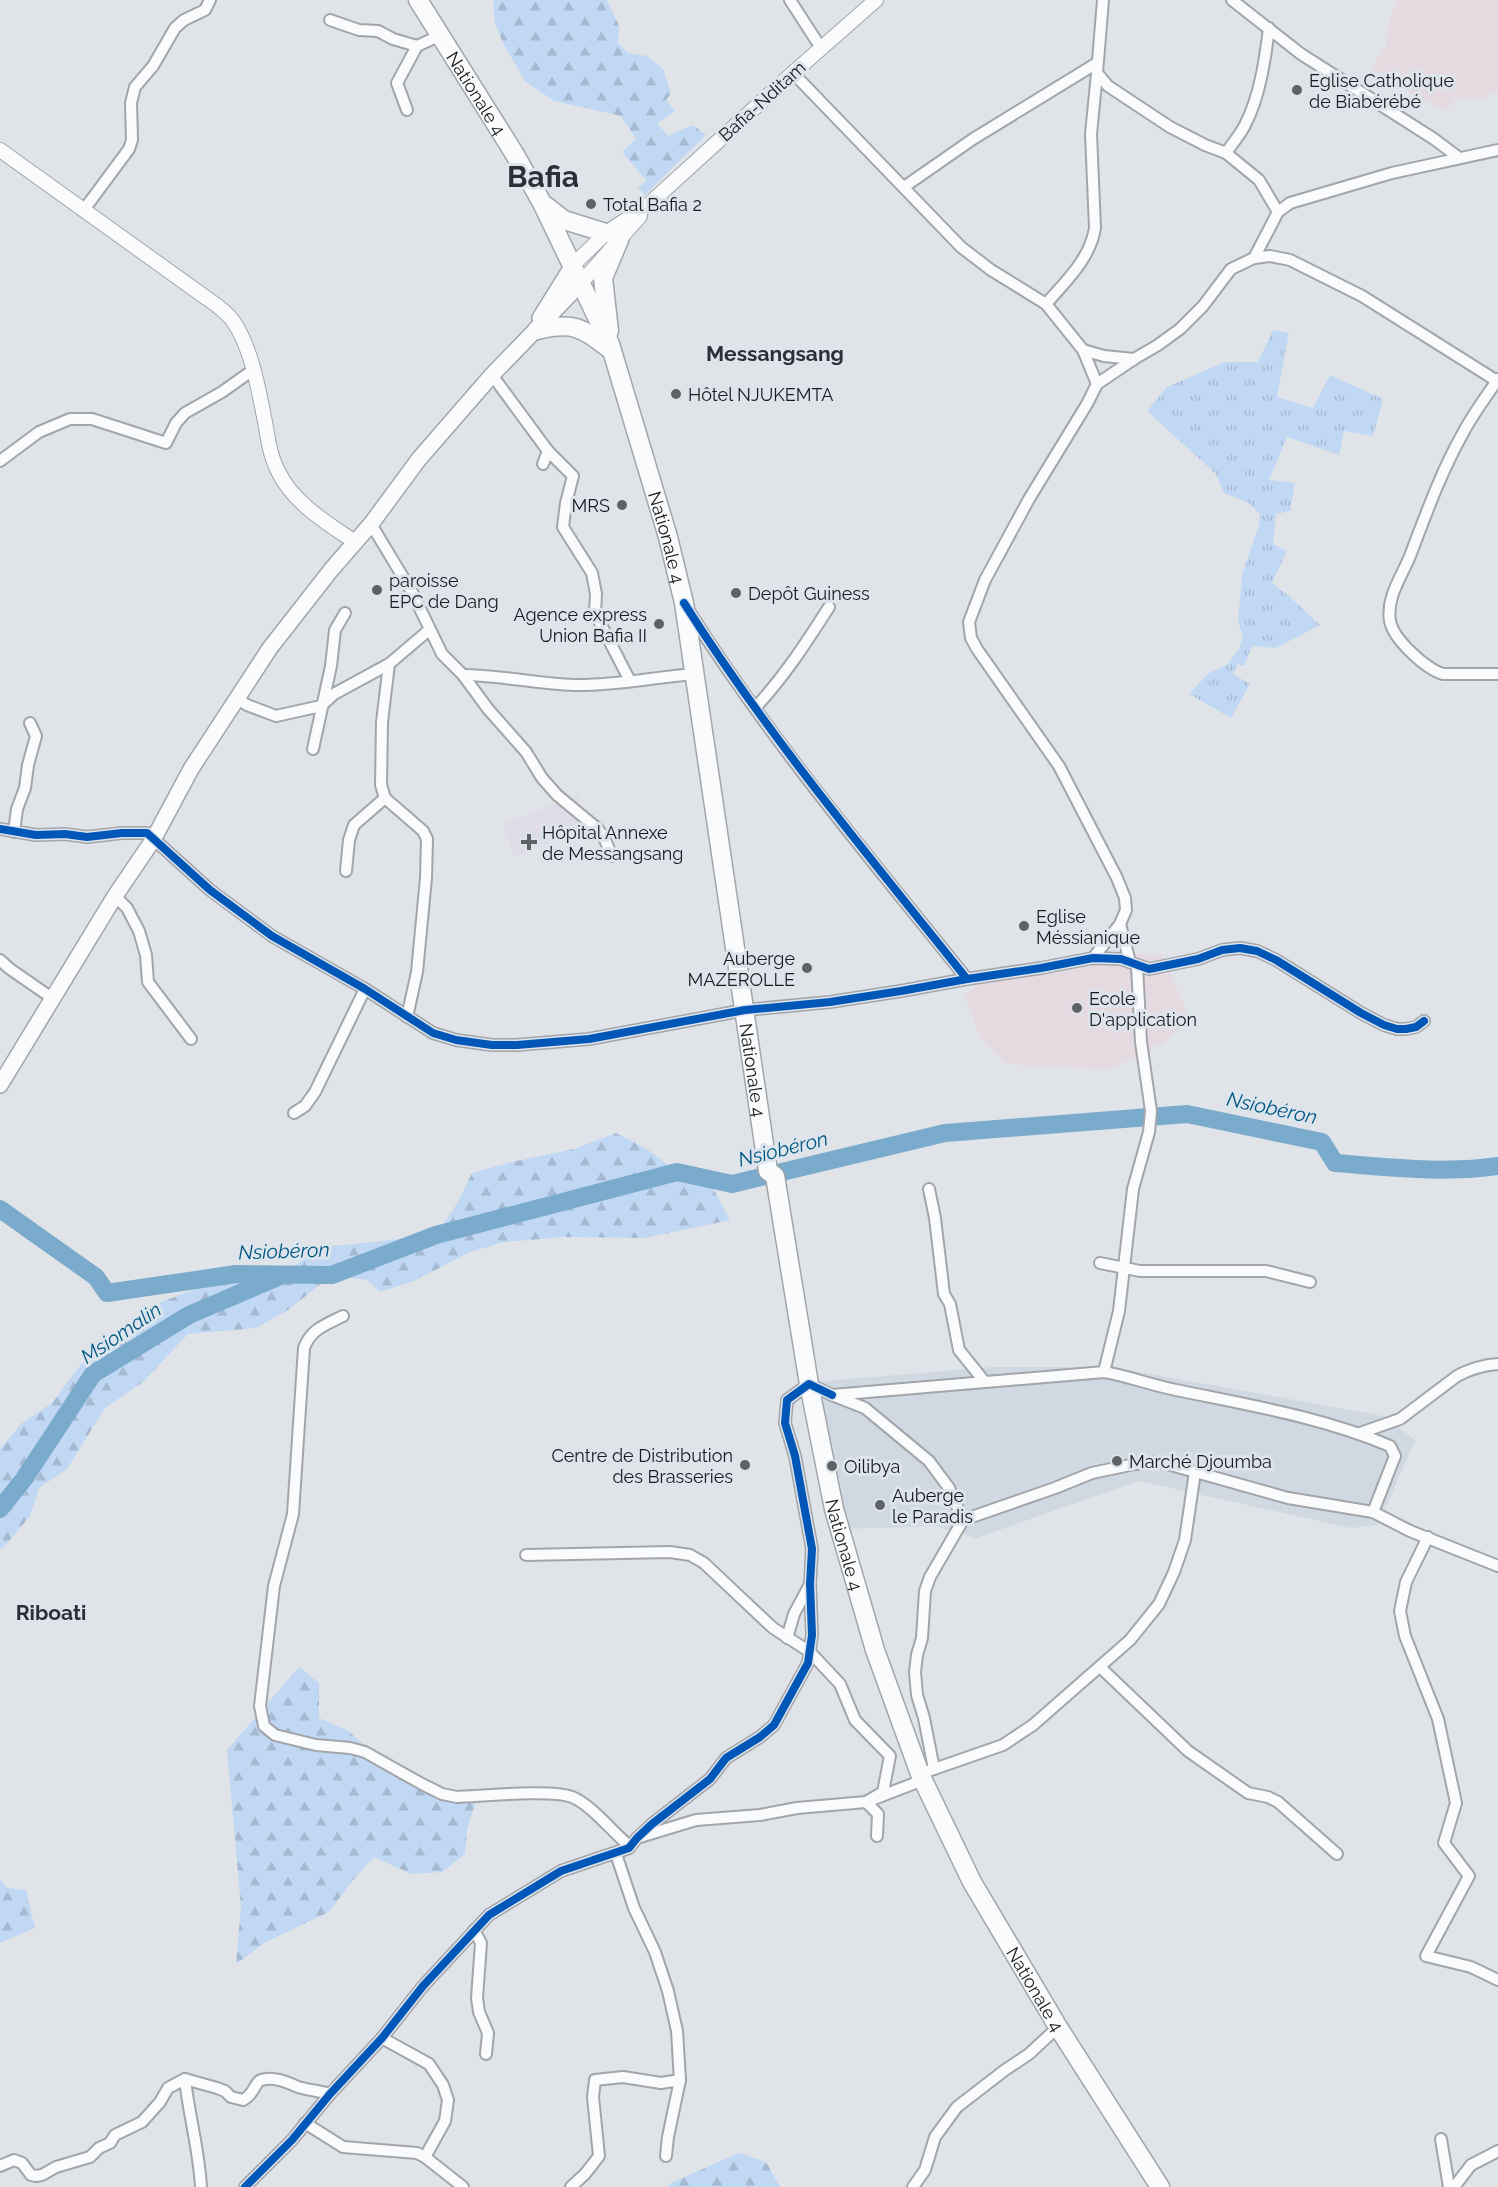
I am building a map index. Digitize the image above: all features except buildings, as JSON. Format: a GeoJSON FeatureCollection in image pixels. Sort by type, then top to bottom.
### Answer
{"type":"FeatureCollection","features":[{"type":"Feature","properties":{"kind":"highway","name":"Nationale 4"},"geometry":{"type":"LineString","coordinates":[[418,0],[514,153],[542,203],[612,348],[668,537],[684,603],[745,1010],[810,1384],[834,1509],[875,1650],[972,1882],[1058,2026],[1160,2187]]}},
{"type":"Feature","properties":{"kind":"highway"},"geometry":{"type":"LineString","coordinates":[[542,203],[564,220],[613,236],[603,278],[612,348]]}},
{"type":"Feature","properties":{"kind":"highway"},"geometry":{"type":"LineString","coordinates":[[533,333],[557,325],[568,325],[612,348]]}},
{"type":"Feature","properties":{"kind":"main road"},"geometry":{"type":"LineString","coordinates":[[533,333],[573,265]]}},
{"type":"Feature","properties":{"kind":"main road"},"geometry":{"type":"LineString","coordinates":[[0,1085],[115,896],[153,840],[191,769],[270,648],[371,524],[419,459],[492,375],[581,283]]}},
{"type":"Feature","properties":{"kind":"street"},"geometry":{"type":"LineString","coordinates":[[83,211],[129,149],[132,140],[131,104],[135,87],[153,66],[175,28],[184,20],[205,9],[210,0]]}},
{"type":"Feature","properties":{"kind":"street"},"geometry":{"type":"LineString","coordinates":[[790,0],[820,48]]}},
{"type":"Feature","properties":{"kind":"street","name":"Bafia-Nditam"},"geometry":{"type":"LineString","coordinates":[[613,236],[876,0]]}},
{"type":"Feature","properties":{"kind":"street"},"geometry":{"type":"LineString","coordinates":[[1046,304],[1086,256],[1093,243],[1095,228],[1091,134],[1103,0]]}},
{"type":"Feature","properties":{"kind":"street"},"geometry":{"type":"LineString","coordinates":[[1232,0],[1301,54],[1434,139],[1458,157]]}},
{"type":"Feature","properties":{"kind":"street"},"geometry":{"type":"LineString","coordinates":[[330,20],[359,30],[378,32],[417,46]]}},
{"type":"Feature","properties":{"kind":"street"},"geometry":{"type":"LineString","coordinates":[[1226,153],[1245,126],[1254,104],[1262,73],[1269,28]]}},
{"type":"Feature","properties":{"kind":"street"},"geometry":{"type":"LineString","coordinates":[[407,110],[397,83],[417,46],[441,34]]}},
{"type":"Feature","properties":{"kind":"street"},"geometry":{"type":"LineString","coordinates":[[1097,68],[1108,86],[1170,127],[1226,153],[1259,180],[1278,212]]}},
{"type":"Feature","properties":{"kind":"street"},"geometry":{"type":"LineString","coordinates":[[904,187],[973,139],[1097,68]]}},
{"type":"Feature","properties":{"kind":"street"},"geometry":{"type":"LineString","coordinates":[[793,73],[961,247],[991,270],[1046,304],[1083,350],[1097,384]]}},
{"type":"Feature","properties":{"kind":"street"},"geometry":{"type":"LineString","coordinates":[[0,150],[226,313],[241,335],[253,370],[270,451],[278,472],[295,497],[355,542]]}},
{"type":"Feature","properties":{"kind":"street"},"geometry":{"type":"LineString","coordinates":[[1254,258],[1278,212],[1290,203],[1392,173],[1498,150]]}},
{"type":"Feature","properties":{"kind":"street"},"geometry":{"type":"LineString","coordinates":[[573,265],[613,236]]}},
{"type":"Feature","properties":{"kind":"street"},"geometry":{"type":"LineString","coordinates":[[581,283],[613,236]]}},
{"type":"Feature","properties":{"kind":"street"},"geometry":{"type":"LineString","coordinates":[[1093,958],[1120,924],[1126,910],[1125,898],[1117,878],[1054,758],[977,649],[971,638],[969,622],[978,595],[1029,499],[1088,404],[1097,384],[1180,329],[1203,306],[1231,270],[1254,258],[1270,256],[1290,260],[1362,296],[1497,380],[1463,432],[1445,469],[1409,559],[1396,585],[1391,603],[1390,621],[1395,633],[1405,645],[1436,672],[1443,675],[1498,674]]}},
{"type":"Feature","properties":{"kind":"street"},"geometry":{"type":"LineString","coordinates":[[1083,350],[1104,356],[1134,358]]}},
{"type":"Feature","properties":{"kind":"street"},"geometry":{"type":"LineString","coordinates":[[0,461],[39,432],[70,419],[92,418],[166,443],[176,423],[185,413],[222,392],[253,370]]}},
{"type":"Feature","properties":{"kind":"street"},"geometry":{"type":"LineString","coordinates":[[492,375],[548,451],[573,476],[563,527],[592,573],[596,594],[595,613],[630,681]]}},
{"type":"Feature","properties":{"kind":"street"},"geometry":{"type":"LineString","coordinates":[[543,464],[548,451]]}},
{"type":"Feature","properties":{"kind":"street"},"geometry":{"type":"LineString","coordinates":[[371,524],[412,592],[442,654],[463,675],[488,709],[526,752],[542,778],[557,795],[598,829],[612,856]]}},
{"type":"Feature","properties":{"kind":"street"},"geometry":{"type":"LineString","coordinates":[[684,603],[718,657],[755,708],[838,817],[967,978]]}},
{"type":"Feature","properties":{"kind":"street"},"geometry":{"type":"LineString","coordinates":[[755,708],[776,686],[797,658],[829,607]]}},
{"type":"Feature","properties":{"kind":"street"},"geometry":{"type":"LineString","coordinates":[[313,749],[332,666],[335,630],[345,613]]}},
{"type":"Feature","properties":{"kind":"street"},"geometry":{"type":"LineString","coordinates":[[238,699],[247,705],[276,716],[321,706],[334,694],[389,664],[429,630]]}},
{"type":"Feature","properties":{"kind":"street"},"geometry":{"type":"LineString","coordinates":[[389,664],[382,722],[381,785],[385,798],[423,831],[427,839],[426,878],[417,972],[407,1017]]}},
{"type":"Feature","properties":{"kind":"street"},"geometry":{"type":"LineString","coordinates":[[463,675],[573,685],[607,684],[695,674]]}},
{"type":"Feature","properties":{"kind":"street"},"geometry":{"type":"LineString","coordinates":[[14,832],[17,809],[25,788],[28,765],[36,736],[30,723]]}},
{"type":"Feature","properties":{"kind":"street"},"geometry":{"type":"LineString","coordinates":[[346,872],[349,840],[354,825],[385,798]]}},
{"type":"Feature","properties":{"kind":"street"},"geometry":{"type":"LineString","coordinates":[[0,829],[14,832],[95,837],[109,833],[147,833],[236,912],[272,936],[364,989],[433,1033],[456,1040],[492,1045],[589,1039],[745,1010],[864,997],[1093,958],[1121,959],[1149,969],[1168,966],[1231,948],[1257,951],[1276,960],[1361,1014],[1384,1025],[1406,1029],[1416,1027],[1424,1021]]}},
{"type":"Feature","properties":{"kind":"street"},"geometry":{"type":"LineString","coordinates":[[115,896],[127,908],[140,932],[146,955],[148,982],[191,1039]]}},
{"type":"Feature","properties":{"kind":"street"},"geometry":{"type":"LineString","coordinates":[[1104,1372],[1119,1311],[1134,1190],[1149,1132],[1150,1111],[1133,964],[1120,924]]}},
{"type":"Feature","properties":{"kind":"street"},"geometry":{"type":"LineString","coordinates":[[0,960],[52,998]]}},
{"type":"Feature","properties":{"kind":"street"},"geometry":{"type":"LineString","coordinates":[[294,1113],[305,1106],[315,1092],[364,989]]}},
{"type":"Feature","properties":{"kind":"street"},"geometry":{"type":"LineString","coordinates":[[928,1189],[935,1218],[944,1294],[950,1304],[959,1350],[984,1381]]}},
{"type":"Feature","properties":{"kind":"street"},"geometry":{"type":"LineString","coordinates":[[1100,1263],[1140,1271],[1266,1271],[1310,1282]]}},
{"type":"Feature","properties":{"kind":"street"},"geometry":{"type":"LineString","coordinates":[[342,1316],[315,1329],[304,1348],[293,1514],[274,1586],[260,1706],[264,1726],[276,1735],[316,1745],[350,1748],[365,1752],[442,1794],[457,1797],[554,1794],[572,1797],[584,1805],[629,1848]]}},
{"type":"Feature","properties":{"kind":"street"},"geometry":{"type":"LineString","coordinates":[[1360,1433],[1400,1419],[1457,1376],[1486,1365],[1498,1364]]}},
{"type":"Feature","properties":{"kind":"street"},"geometry":{"type":"LineString","coordinates":[[832,1395],[1104,1372],[1360,1433],[1390,1446],[1395,1456],[1373,1512]]}},
{"type":"Feature","properties":{"kind":"street"},"geometry":{"type":"LineString","coordinates":[[245,2187],[292,2140],[330,2094],[382,2038],[423,1986],[489,1915],[561,1871],[629,1848],[652,1824],[699,1789],[726,1758],[760,1737],[774,1725],[808,1663],[810,1652],[812,1549],[795,1456],[785,1423],[784,1410],[787,1400],[810,1384],[865,1408],[929,1461],[949,1488],[963,1520]]}},
{"type":"Feature","properties":{"kind":"street"},"geometry":{"type":"LineString","coordinates":[[926,1775],[924,1718],[917,1695],[915,1672],[922,1638],[925,1591],[930,1577],[963,1520],[1092,1473],[1135,1464],[1161,1462],[1288,1498],[1373,1512],[1400,1526],[1498,1566]]}},
{"type":"Feature","properties":{"kind":"street"},"geometry":{"type":"LineString","coordinates":[[637,1838],[696,1820],[866,1802],[1003,1744],[1033,1725],[1130,1640],[1159,1604],[1174,1572],[1185,1540],[1195,1472]]}},
{"type":"Feature","properties":{"kind":"street"},"geometry":{"type":"LineString","coordinates":[[1428,1537],[1406,1582],[1400,1611],[1406,1636],[1438,1719],[1456,1803],[1444,1843],[1469,1876],[1426,1956],[1472,1967],[1498,1980]]}},
{"type":"Feature","properties":{"kind":"street"},"geometry":{"type":"LineString","coordinates":[[526,1555],[670,1552],[690,1555],[704,1563],[773,1628],[810,1652],[840,1684],[855,1720],[891,1756],[883,1792],[866,1802]]}},
{"type":"Feature","properties":{"kind":"street"},"geometry":{"type":"LineString","coordinates":[[787,1638],[794,1614],[810,1584]]}},
{"type":"Feature","properties":{"kind":"street"},"geometry":{"type":"LineString","coordinates":[[1100,1667],[1188,1751],[1248,1793],[1268,1797],[1278,1802],[1336,1854]]}},
{"type":"Feature","properties":{"kind":"street"},"geometry":{"type":"LineString","coordinates":[[866,1802],[878,1814],[877,1836]]}},
{"type":"Feature","properties":{"kind":"street"},"geometry":{"type":"LineString","coordinates":[[616,1854],[634,1908],[655,1952],[668,1991],[677,2031],[680,2080],[666,2156]]}},
{"type":"Feature","properties":{"kind":"street"},"geometry":{"type":"LineString","coordinates":[[474,1930],[481,1943],[477,1998],[479,2012],[488,2033],[486,2054]]}},
{"type":"Feature","properties":{"kind":"street"},"geometry":{"type":"LineString","coordinates":[[913,2187],[925,2170],[935,2137],[957,2107],[1029,2054],[1058,2026]]}},
{"type":"Feature","properties":{"kind":"street"},"geometry":{"type":"LineString","coordinates":[[382,2038],[429,2064],[443,2085],[448,2100],[445,2121],[425,2157]]}},
{"type":"Feature","properties":{"kind":"street"},"geometry":{"type":"LineString","coordinates":[[571,2187],[599,2156],[593,2097],[595,2080],[623,2078],[661,2083],[680,2080]]}},
{"type":"Feature","properties":{"kind":"street"},"geometry":{"type":"LineString","coordinates":[[0,2166],[14,2160],[22,2163],[31,2175],[36,2176],[90,2157],[99,2148],[110,2143],[115,2136],[142,2122],[160,2102],[168,2088],[185,2079],[217,2088],[225,2091],[231,2097],[243,2100],[251,2096],[257,2083],[261,2080],[281,2080],[330,2094]]}},
{"type":"Feature","properties":{"kind":"street"},"geometry":{"type":"LineString","coordinates":[[185,2079],[198,2149],[201,2187]]}},
{"type":"Feature","properties":{"kind":"street"},"geometry":{"type":"LineString","coordinates":[[305,2123],[343,2147],[417,2153],[463,2187]]}},
{"type":"Feature","properties":{"kind":"street"},"geometry":{"type":"LineString","coordinates":[[1441,2139],[1449,2187]]}},
{"type":"Feature","properties":{"kind":"street"},"geometry":{"type":"LineString","coordinates":[[1454,2187],[1471,2165],[1498,2151]]}},
{"type":"Feature","properties":{"kind":"street"},"geometry":{"type":"LineString","coordinates":[[903,2187],[925,2170]]}},
{"type":"Feature","properties":{"kind":"shaded area"},"geometry":{"type":"Polygon","coordinates":[[[1397,0],[1498,0],[1498,91],[1484,98],[1456,99],[1446,110],[1419,99],[1372,67],[1386,44],[1389,21],[1397,0]]]}},
{"type":"Feature","properties":{"kind":"shaded area","name":"Hôpital Annexe de Messangsang"},"geometry":{"type":"Polygon","coordinates":[[[578,795],[586,826],[514,857],[503,824],[578,795]]]}},
{"type":"Feature","properties":{"kind":"shaded area","name":"Ecole D'application"},"geometry":{"type":"Polygon","coordinates":[[[1117,954],[1163,954],[1190,1021],[1161,1044],[1110,1070],[1005,1064],[982,1041],[964,995],[982,981],[1117,954]]]}},
{"type":"Feature","properties":{"kind":"shaded area","name":"Marché Djoumba"},"geometry":{"type":"Polygon","coordinates":[[[993,1367],[1112,1367],[1383,1416],[1415,1440],[1378,1525],[1351,1528],[1139,1481],[976,1538],[935,1526],[843,1529],[813,1382],[993,1367]]]}},
{"type":"Feature","properties":{"kind":"green space"},"geometry":{"type":"Polygon","coordinates":[[[493,0],[607,0],[619,26],[618,43],[628,53],[647,56],[663,69],[671,94],[666,100],[675,111],[657,123],[668,136],[693,125],[706,135],[645,195],[638,188],[647,181],[622,152],[636,139],[621,116],[554,101],[525,81],[503,43],[495,23],[493,0]]]}},
{"type":"Feature","properties":{"kind":"green space"},"geometry":{"type":"Polygon","coordinates":[[[1273,330],[1289,333],[1277,397],[1313,408],[1330,375],[1383,399],[1373,436],[1344,431],[1339,455],[1287,437],[1269,480],[1295,483],[1290,511],[1276,514],[1273,544],[1287,551],[1272,583],[1320,625],[1276,648],[1252,646],[1244,666],[1237,664],[1233,674],[1250,684],[1231,718],[1189,694],[1209,673],[1227,665],[1239,649],[1243,636],[1238,622],[1242,575],[1259,525],[1260,514],[1249,503],[1224,493],[1216,474],[1147,411],[1167,387],[1225,362],[1258,362],[1273,330]]]}},
{"type":"Feature","properties":{"kind":"green space"},"geometry":{"type":"Polygon","coordinates":[[[616,1133],[647,1149],[677,1172],[702,1168],[730,1220],[645,1238],[564,1237],[504,1242],[470,1252],[414,1281],[380,1292],[367,1280],[332,1275],[288,1310],[256,1328],[188,1334],[143,1382],[105,1408],[67,1469],[39,1488],[30,1516],[3,1548],[0,1548],[0,1449],[22,1423],[51,1404],[88,1355],[153,1305],[236,1274],[287,1273],[317,1246],[436,1235],[458,1202],[472,1173],[574,1149],[616,1133]]]}},
{"type":"Feature","properties":{"kind":"green space"},"geometry":{"type":"Polygon","coordinates":[[[299,1667],[319,1683],[319,1718],[347,1730],[393,1770],[451,1790],[479,1791],[467,1830],[465,1854],[442,1872],[411,1874],[374,1857],[352,1881],[329,1912],[264,1943],[236,1964],[241,1907],[227,1750],[299,1667]]]}},
{"type":"Feature","properties":{"kind":"green space"},"geometry":{"type":"Polygon","coordinates":[[[0,1880],[7,1888],[26,1890],[35,1928],[0,1943],[0,1880]]]}},
{"type":"Feature","properties":{"kind":"green space"},"geometry":{"type":"Polygon","coordinates":[[[739,2153],[766,2162],[780,2187],[668,2187],[671,2183],[739,2153]]]}},
{"type":"Feature","properties":{"kind":"waterway","name":"Nsiobéron"},"geometry":{"type":"LineString","coordinates":[[0,1209],[96,1277],[107,1293],[236,1274],[332,1275],[436,1235],[677,1172],[732,1184],[945,1133],[1187,1114],[1322,1142],[1335,1163],[1438,1170],[1498,1166]]}},
{"type":"Feature","properties":{"kind":"waterway","name":"Msiomalin"},"geometry":{"type":"LineString","coordinates":[[0,1509],[24,1479],[93,1374],[189,1315],[278,1277]]}},
{"type":"Feature","properties":{"kind":"cycle path"},"geometry":{"type":"LineString","coordinates":[[684,603],[750,701],[785,748],[967,979],[1093,958],[1121,959],[1149,969],[1198,959],[1222,950],[1240,948],[1257,951],[1276,960],[1384,1025],[1406,1029],[1416,1027],[1424,1021]]}},
{"type":"Feature","properties":{"kind":"cycle path"},"geometry":{"type":"LineString","coordinates":[[0,829],[36,835],[65,834],[87,837],[147,833],[210,890],[272,936],[365,989],[433,1033],[456,1040],[492,1045],[517,1045],[589,1039],[745,1010],[830,1002],[967,979]]}},
{"type":"Feature","properties":{"kind":"cycle path"},"geometry":{"type":"LineString","coordinates":[[245,2187],[292,2140],[330,2094],[382,2038],[423,1986],[489,1915],[561,1871],[629,1848],[652,1824],[710,1779],[726,1758],[760,1737],[774,1725],[808,1663],[812,1635],[810,1584],[812,1549],[795,1456],[785,1423],[787,1400],[809,1384],[832,1395]]}},
{"type":"Feature","properties":{"kind":"place","name":"Eglise Catholique de Biabérébé"},"geometry":{"type":"Point","coordinates":[1297,90]}},
{"type":"Feature","properties":{"kind":"place","name":"Total Bafia 2"},"geometry":{"type":"Point","coordinates":[591,204]}},
{"type":"Feature","properties":{"kind":"place","name":"Hôtel NJUKEMTA"},"geometry":{"type":"Point","coordinates":[676,394]}},
{"type":"Feature","properties":{"kind":"place","name":"MRS"},"geometry":{"type":"Point","coordinates":[622,505]}},
{"type":"Feature","properties":{"kind":"place","name":"paroisse EPC de Dang"},"geometry":{"type":"Point","coordinates":[377,590]}},
{"type":"Feature","properties":{"kind":"place","name":"Depôt Guiness"},"geometry":{"type":"Point","coordinates":[736,593]}},
{"type":"Feature","properties":{"kind":"place","name":"Agence express Union Bafia II"},"geometry":{"type":"Point","coordinates":[659,624]}},
{"type":"Feature","properties":{"kind":"place","name":"Hôpital Annexe de Messangsang"},"geometry":{"type":"Point","coordinates":[529,842]}},
{"type":"Feature","properties":{"kind":"place","name":"Eglise Méssianique"},"geometry":{"type":"Point","coordinates":[1024,926]}},
{"type":"Feature","properties":{"kind":"place","name":"Auberge MAZEROLLE"},"geometry":{"type":"Point","coordinates":[807,968]}},
{"type":"Feature","properties":{"kind":"place","name":"Ecole D'application"},"geometry":{"type":"Point","coordinates":[1077,1008]}},
{"type":"Feature","properties":{"kind":"place","name":"Marché Djoumba"},"geometry":{"type":"Point","coordinates":[1117,1461]}},
{"type":"Feature","properties":{"kind":"place","name":"Centre de Distribution des Brasseries"},"geometry":{"type":"Point","coordinates":[745,1465]}},
{"type":"Feature","properties":{"kind":"place","name":"Oilibya"},"geometry":{"type":"Point","coordinates":[832,1466]}},
{"type":"Feature","properties":{"kind":"place","name":"Auberge le Paradis"},"geometry":{"type":"Point","coordinates":[880,1505]}},
{"type":"Feature","properties":{"kind":"district","name":"Bafia"},"geometry":{"type":"Point","coordinates":[543,176]}},
{"type":"Feature","properties":{"kind":"district","name":"Messangsang"},"geometry":{"type":"Point","coordinates":[775,353]}},
{"type":"Feature","properties":{"kind":"district","name":"Riboati"},"geometry":{"type":"Point","coordinates":[51,1612]}}]}
